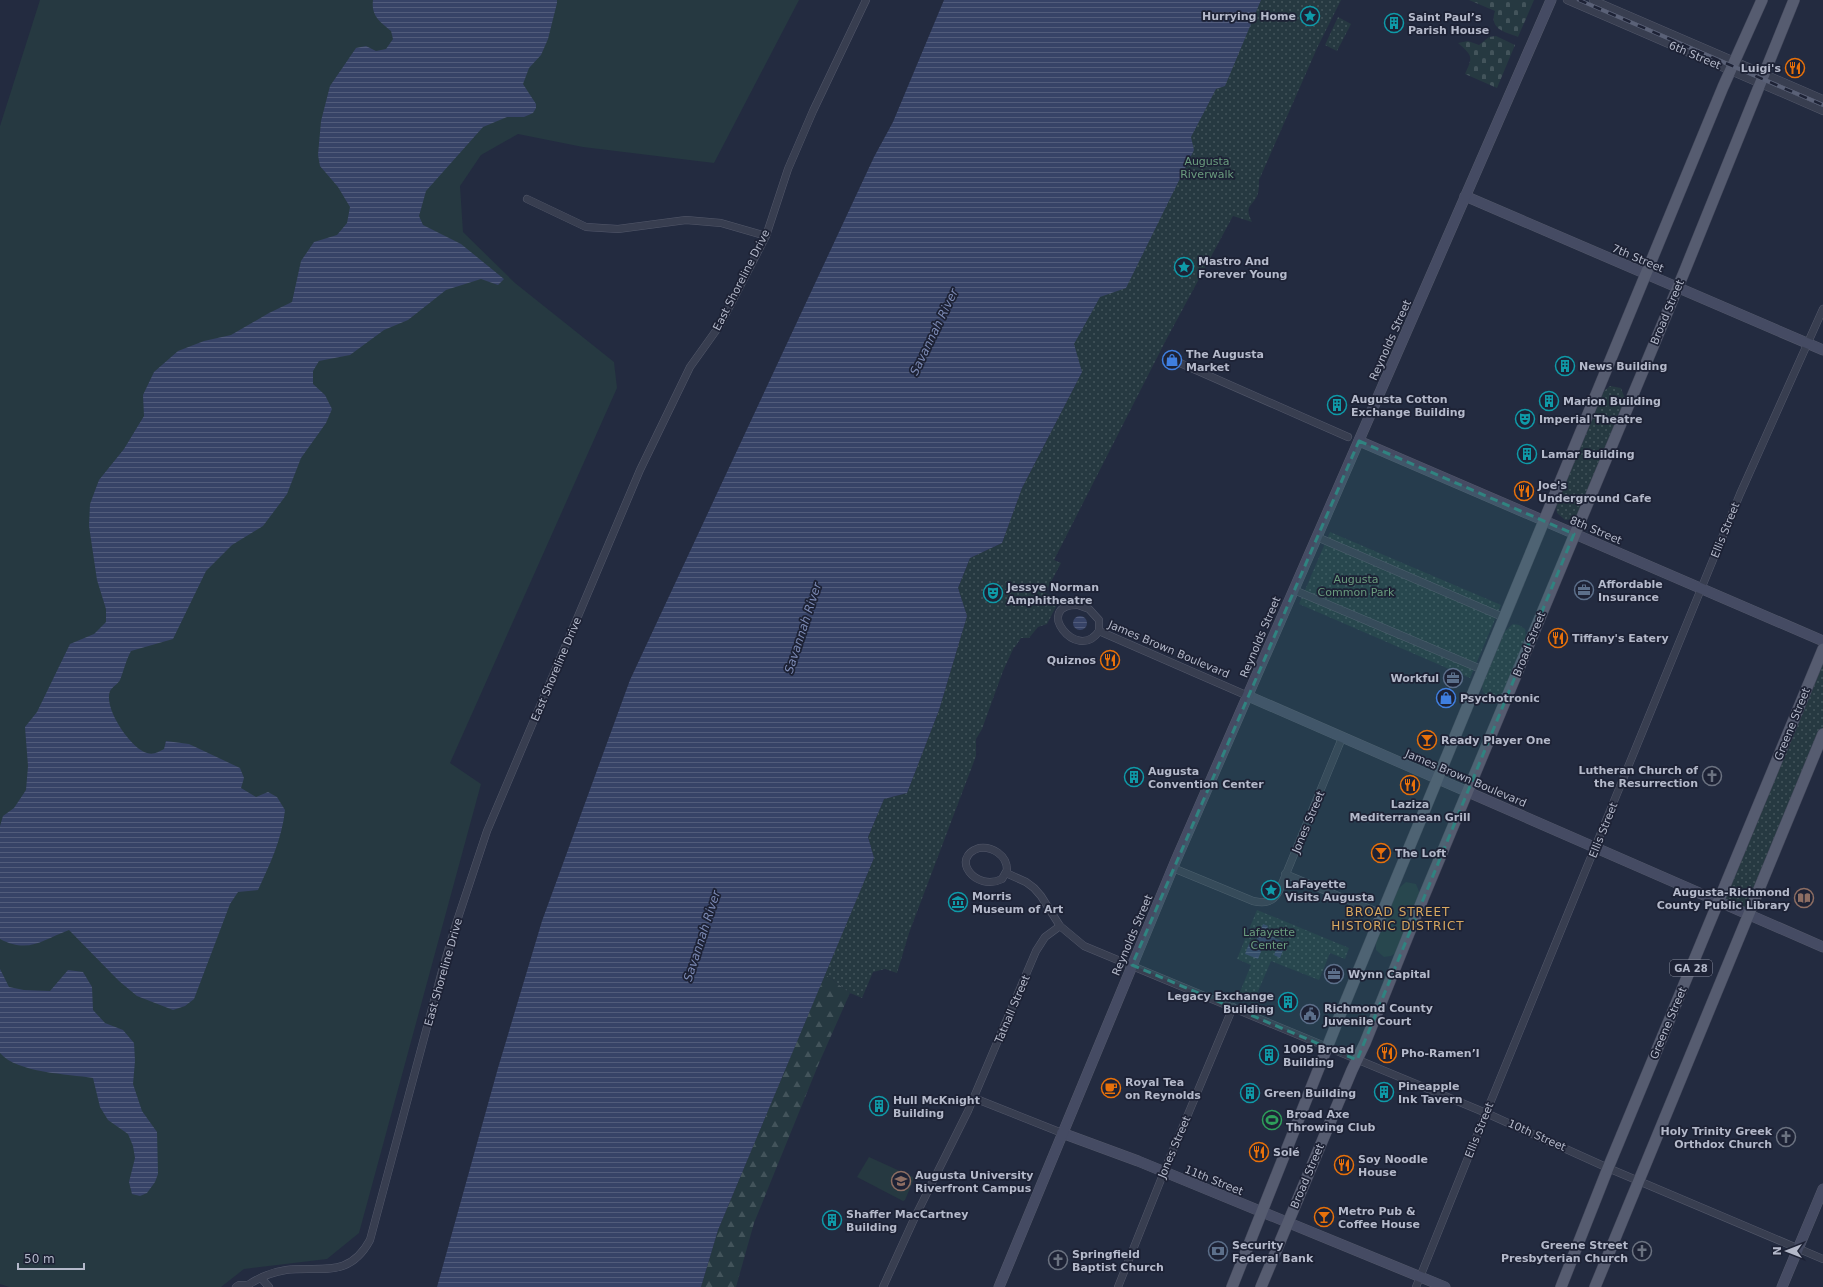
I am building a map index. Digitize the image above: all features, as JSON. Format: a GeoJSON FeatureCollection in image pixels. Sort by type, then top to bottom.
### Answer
{"type":"FeatureCollection","features":[{"type":"Feature","properties":{"kind":"main road","name":"Reynolds Street"},"geometry":{"type":"LineString","coordinates":[[999,1287],[1173,868],[1551,0]]}},
{"type":"Feature","properties":{"kind":"main road"},"geometry":{"type":"LineString","coordinates":[[1232,1287],[1382,914],[1733,66],[1762,0]]}},
{"type":"Feature","properties":{"kind":"main road","name":"Broad Street"},"geometry":{"type":"LineString","coordinates":[[1261,1287],[1357,1060],[1677,288],[1794,0]]}},
{"type":"Feature","properties":{"kind":"main road","name":"7th Street"},"geometry":{"type":"LineString","coordinates":[[1465,196],[1823,350]]}},
{"type":"Feature","properties":{"kind":"main road","name":"8th Street"},"geometry":{"type":"LineString","coordinates":[[1359,441],[1823,641]]}},
{"type":"Feature","properties":{"kind":"main road","name":"Greene Street"},"geometry":{"type":"LineString","coordinates":[[1561,1287],[1608,1168],[1823,649]]}},
{"type":"Feature","properties":{"kind":"main road","name":"James Brown Boulevard"},"geometry":{"type":"LineString","coordinates":[[1248,696],[1823,947]]}},
{"type":"Feature","properties":{"kind":"main road","name":"GA 28"},"geometry":{"type":"LineString","coordinates":[[1595,1287],[1823,734]]}},
{"type":"Feature","properties":{"kind":"main road","name":"11th Street"},"geometry":{"type":"LineString","coordinates":[[1062,1133],[1288,1222],[1445,1287]]}},
{"type":"Feature","properties":{"kind":"main road"},"geometry":{"type":"LineString","coordinates":[[1782,1287],[1823,1189]]}},
{"type":"Feature","properties":{"kind":"street","name":"East Shoreline Drive"},"geometry":{"type":"LineString","coordinates":[[236,1287],[239,1285],[248,1286],[261,1278],[286,1270],[325,1270],[341,1267],[362,1254],[370,1240],[444,964],[487,831],[640,470],[690,367],[720,325],[766,236],[788,169],[813,111],[866,0]]}},
{"type":"Feature","properties":{"kind":"street","name":"6th Street"},"geometry":{"type":"LineString","coordinates":[[1567,0],[1762,79],[1823,99]]}},
{"type":"Feature","properties":{"kind":"street","name":"6th Street"},"geometry":{"type":"LineString","coordinates":[[1593,0],[1762,79],[1823,111]]}},
{"type":"Feature","properties":{"kind":"street"},"geometry":{"type":"LineString","coordinates":[[527,199],[586,227],[618,229],[686,220],[721,223],[766,236]]}},
{"type":"Feature","properties":{"kind":"street","name":"Ellis Street"},"geometry":{"type":"LineString","coordinates":[[1416,1287],[1740,494],[1809,344],[1823,309]]}},
{"type":"Feature","properties":{"kind":"street"},"geometry":{"type":"LineString","coordinates":[[1180,363],[1348,436]]}},
{"type":"Feature","properties":{"kind":"street"},"geometry":{"type":"LineString","coordinates":[[1317,537],[1505,618]]}},
{"type":"Feature","properties":{"kind":"street"},"geometry":{"type":"LineString","coordinates":[[1294,590],[1483,670]]}},
{"type":"Feature","properties":{"kind":"street","name":"James Brown Boulevard"},"geometry":{"type":"LineString","coordinates":[[1071,606],[1086,608],[1092,611],[1099,620],[1099,631],[1094,637],[1087,640],[1073,638],[1061,629],[1058,622],[1059,615],[1064,609],[1071,606]]}},
{"type":"Feature","properties":{"kind":"street","name":"James Brown Boulevard"},"geometry":{"type":"LineString","coordinates":[[1099,631],[1248,696]]}},
{"type":"Feature","properties":{"kind":"street","name":"Jones Street"},"geometry":{"type":"LineString","coordinates":[[1173,868],[1253,901],[1265,903],[1269,902],[1276,896],[1342,738]]}},
{"type":"Feature","properties":{"kind":"street"},"geometry":{"type":"LineString","coordinates":[[979,848],[993,850],[1002,856],[1006,862],[1006,873],[1002,879],[995,882],[980,880],[968,871],[966,864],[967,857],[971,851],[979,848]]}},
{"type":"Feature","properties":{"kind":"street","name":"10th Street"},"geometry":{"type":"LineString","coordinates":[[1006,873],[1026,882],[1038,892],[1060,926],[1084,946],[1486,1113],[1608,1168],[1823,1259]]}},
{"type":"Feature","properties":{"kind":"street"},"geometry":{"type":"LineString","coordinates":[[1285,874],[1382,914]]}},
{"type":"Feature","properties":{"kind":"street","name":"Tatnall Street"},"geometry":{"type":"LineString","coordinates":[[883,1287],[915,1217],[974,1098],[1036,952],[1045,937],[1060,926]]}},
{"type":"Feature","properties":{"kind":"street","name":"Jones Street"},"geometry":{"type":"LineString","coordinates":[[1118,1287],[1163,1172],[1233,1007]]}},
{"type":"Feature","properties":{"kind":"street","name":"11th Street"},"geometry":{"type":"LineString","coordinates":[[974,1098],[1062,1133]]}},
{"type":"Feature","properties":{"kind":"street"},"geometry":{"type":"LineString","coordinates":[[261,1278],[269,1287]]}},
{"type":"Feature","properties":{"kind":"highlighted area"},"geometry":{"type":"Polygon","coordinates":[[[1359,441],[1574,534],[1357,1060],[1132,965],[1359,441]]]}},
{"type":"Feature","properties":{"kind":"green space"},"geometry":{"type":"Polygon","coordinates":[[[40,0],[799,0],[714,163],[583,147],[518,134],[481,155],[460,186],[463,232],[515,283],[614,362],[617,388],[450,763],[481,784],[359,1233],[327,1259],[244,1269],[221,1287],[9,1287],[0,1284],[0,126],[40,0]]]}},
{"type":"Feature","properties":{"kind":"green space","name":"Augusta Riverwalk"},"geometry":{"type":"Polygon","coordinates":[[[1228,0],[1341,0],[1318,46],[1259,180],[1258,194],[1248,209],[1252,222],[1233,216],[1166,340],[1054,560],[1061,563],[1045,593],[1060,599],[1047,624],[1038,627],[1029,638],[1021,638],[1014,647],[1003,671],[982,729],[976,739],[976,756],[909,933],[897,973],[885,969],[873,972],[862,998],[850,993],[825,974],[874,858],[868,837],[884,799],[907,793],[939,710],[967,616],[958,588],[970,558],[1002,543],[1022,488],[1082,372],[1058,350],[1228,0]]]}},
{"type":"Feature","properties":{"kind":"green space"},"geometry":{"type":"Polygon","coordinates":[[[1469,0],[1534,0],[1518,37],[1499,29],[1496,26],[1494,22],[1495,11],[1469,0]]]}},
{"type":"Feature","properties":{"kind":"green space"},"geometry":{"type":"Polygon","coordinates":[[[1338,17],[1351,24],[1337,51],[1325,45],[1338,17]]]}},
{"type":"Feature","properties":{"kind":"green space"},"geometry":{"type":"Polygon","coordinates":[[[1496,36],[1515,45],[1497,88],[1465,74],[1470,57],[1467,51],[1458,43],[1468,41],[1479,45],[1489,37],[1496,36]]]}},
{"type":"Feature","properties":{"kind":"green space"},"geometry":{"type":"Polygon","coordinates":[[[1610,386],[1621,388],[1625,399],[1578,514],[1573,519],[1565,520],[1557,513],[1556,505],[1604,391],[1610,386]]]}},
{"type":"Feature","properties":{"kind":"green space","name":"Augusta Common Park"},"geometry":{"type":"Polygon","coordinates":[[[1330,532],[1501,605],[1470,678],[1299,604],[1330,532]]]}},
{"type":"Feature","properties":{"kind":"green space"},"geometry":{"type":"Polygon","coordinates":[[[1513,624],[1519,625],[1525,629],[1526,639],[1503,694],[1498,698],[1491,699],[1483,692],[1482,685],[1505,631],[1513,624]]]}},
{"type":"Feature","properties":{"kind":"green space"},"geometry":{"type":"Polygon","coordinates":[[[1823,649],[1823,734],[1748,913],[1719,901],[1823,649]]]}},
{"type":"Feature","properties":{"kind":"green space"},"geometry":{"type":"Polygon","coordinates":[[[1406,882],[1416,884],[1420,894],[1397,952],[1391,956],[1384,957],[1376,950],[1376,943],[1398,889],[1406,882]]]}},
{"type":"Feature","properties":{"kind":"green space","name":"Lafayette Center"},"geometry":{"type":"Polygon","coordinates":[[[1257,910],[1349,948],[1345,959],[1330,953],[1319,980],[1271,961],[1253,1003],[1238,997],[1251,965],[1237,959],[1257,910]]]}},
{"type":"Feature","properties":{"kind":"green space"},"geometry":{"type":"Polygon","coordinates":[[[825,974],[850,993],[819,1063],[754,1223],[736,1287],[701,1287],[718,1230],[825,974]]]}},
{"type":"Feature","properties":{"kind":"green space"},"geometry":{"type":"Polygon","coordinates":[[[869,1157],[913,1177],[914,1179],[905,1200],[903,1201],[857,1177],[869,1157]]]}},
{"type":"Feature","properties":{"kind":"water"},"geometry":{"type":"Polygon","coordinates":[[[373,0],[557,0],[557,3],[548,39],[541,55],[529,68],[523,84],[536,104],[536,108],[533,113],[524,117],[507,117],[483,127],[426,191],[419,216],[423,225],[461,244],[504,279],[498,285],[481,279],[446,290],[408,320],[384,330],[350,355],[319,361],[313,371],[313,384],[325,395],[332,409],[326,423],[301,458],[287,494],[263,526],[232,545],[206,571],[173,639],[131,651],[120,680],[110,691],[109,698],[114,717],[126,736],[141,750],[149,754],[156,753],[164,749],[166,741],[189,744],[240,768],[244,778],[241,788],[256,797],[268,792],[277,797],[285,810],[278,841],[258,890],[238,892],[230,904],[194,999],[185,1006],[173,1010],[137,996],[119,981],[69,930],[35,944],[19,945],[0,939],[0,826],[3,816],[14,808],[26,790],[28,766],[25,727],[37,712],[70,644],[94,634],[106,622],[106,609],[97,580],[89,526],[90,504],[99,480],[124,449],[144,416],[143,395],[154,372],[178,351],[204,341],[231,335],[269,313],[292,302],[301,261],[314,242],[337,235],[347,223],[350,207],[338,187],[320,166],[318,155],[321,121],[330,86],[356,48],[366,46],[376,51],[386,49],[393,39],[391,31],[377,18],[373,10],[373,0]]]}},
{"type":"Feature","properties":{"kind":"water","name":"Savannah River"},"geometry":{"type":"Polygon","coordinates":[[[944,0],[1261,0],[1225,86],[1216,89],[1191,137],[1194,150],[1126,288],[1100,297],[1074,344],[1082,372],[1022,488],[1002,543],[970,558],[958,588],[967,616],[939,710],[907,793],[884,799],[868,837],[874,858],[718,1230],[701,1287],[437,1287],[498,1068],[542,921],[630,680],[874,157],[893,122],[944,0]]]}},
{"type":"Feature","properties":{"kind":"water"},"geometry":{"type":"Polygon","coordinates":[[[1077,616],[1083,616],[1087,620],[1087,626],[1083,630],[1077,630],[1073,626],[1073,620],[1077,616]]]}},
{"type":"Feature","properties":{"kind":"water"},"geometry":{"type":"Polygon","coordinates":[[[1263,924],[1268,926],[1265,934],[1286,943],[1280,958],[1274,955],[1277,947],[1265,942],[1258,959],[1245,954],[1249,944],[1254,946],[1263,924]]]}},
{"type":"Feature","properties":{"kind":"water"},"geometry":{"type":"Polygon","coordinates":[[[0,969],[9,987],[24,990],[50,991],[68,970],[83,972],[92,987],[93,1010],[105,1023],[123,1030],[134,1043],[135,1061],[133,1084],[142,1111],[157,1132],[158,1174],[155,1182],[147,1193],[140,1196],[132,1194],[129,1182],[135,1158],[133,1146],[128,1134],[108,1120],[100,1107],[93,1078],[30,1069],[8,1060],[0,1053],[0,969]]]}},
{"type":"Feature","properties":{"kind":"railway"},"geometry":{"type":"LineString","coordinates":[[1579,0],[1823,105]]}},
{"type":"Feature","properties":{"kind":"place","name":"Hurrying Home"},"geometry":{"type":"Point","coordinates":[1310,16]}},
{"type":"Feature","properties":{"kind":"place","name":"Saint Paul’s Parish House"},"geometry":{"type":"Point","coordinates":[1394,23]}},
{"type":"Feature","properties":{"kind":"place","name":"Luigi's"},"geometry":{"type":"Point","coordinates":[1795,68]}},
{"type":"Feature","properties":{"kind":"place","name":"Mastro And Forever Young"},"geometry":{"type":"Point","coordinates":[1184,267]}},
{"type":"Feature","properties":{"kind":"place","name":"The Augusta Market"},"geometry":{"type":"Point","coordinates":[1172,360]}},
{"type":"Feature","properties":{"kind":"place","name":"News Building"},"geometry":{"type":"Point","coordinates":[1565,366]}},
{"type":"Feature","properties":{"kind":"place","name":"Marion Building"},"geometry":{"type":"Point","coordinates":[1549,401]}},
{"type":"Feature","properties":{"kind":"place","name":"Augusta Cotton Exchange Building"},"geometry":{"type":"Point","coordinates":[1337,405]}},
{"type":"Feature","properties":{"kind":"place","name":"Imperial Theatre"},"geometry":{"type":"Point","coordinates":[1525,419]}},
{"type":"Feature","properties":{"kind":"place","name":"Lamar Building"},"geometry":{"type":"Point","coordinates":[1527,454]}},
{"type":"Feature","properties":{"kind":"place","name":"Joe's Underground Cafe"},"geometry":{"type":"Point","coordinates":[1524,491]}},
{"type":"Feature","properties":{"kind":"place","name":"Affordable Insurance"},"geometry":{"type":"Point","coordinates":[1584,590]}},
{"type":"Feature","properties":{"kind":"place","name":"Jessye Norman Amphitheatre"},"geometry":{"type":"Point","coordinates":[993,593]}},
{"type":"Feature","properties":{"kind":"place","name":"Tiffany's Eatery"},"geometry":{"type":"Point","coordinates":[1558,638]}},
{"type":"Feature","properties":{"kind":"place","name":"Quiznos"},"geometry":{"type":"Point","coordinates":[1110,660]}},
{"type":"Feature","properties":{"kind":"place","name":"Workful"},"geometry":{"type":"Point","coordinates":[1453,678]}},
{"type":"Feature","properties":{"kind":"place","name":"Psychotronic"},"geometry":{"type":"Point","coordinates":[1446,698]}},
{"type":"Feature","properties":{"kind":"place","name":"Ready Player One"},"geometry":{"type":"Point","coordinates":[1427,740]}},
{"type":"Feature","properties":{"kind":"place","name":"Lutheran Church of the Resurrection"},"geometry":{"type":"Point","coordinates":[1712,776]}},
{"type":"Feature","properties":{"kind":"place","name":"Augusta Convention Center"},"geometry":{"type":"Point","coordinates":[1134,777]}},
{"type":"Feature","properties":{"kind":"place","name":"Laziza Mediterranean Grill"},"geometry":{"type":"Point","coordinates":[1410,785]}},
{"type":"Feature","properties":{"kind":"place","name":"The Loft"},"geometry":{"type":"Point","coordinates":[1381,853]}},
{"type":"Feature","properties":{"kind":"place","name":"LaFayette Visits Augusta"},"geometry":{"type":"Point","coordinates":[1271,890]}},
{"type":"Feature","properties":{"kind":"place","name":"Augusta-Richmond County Public Library"},"geometry":{"type":"Point","coordinates":[1804,898]}},
{"type":"Feature","properties":{"kind":"place","name":"Morris Museum of Art"},"geometry":{"type":"Point","coordinates":[958,902]}},
{"type":"Feature","properties":{"kind":"place","name":"Wynn Capital"},"geometry":{"type":"Point","coordinates":[1334,974]}},
{"type":"Feature","properties":{"kind":"place","name":"Legacy Exchange Building"},"geometry":{"type":"Point","coordinates":[1288,1002]}},
{"type":"Feature","properties":{"kind":"place","name":"Richmond County Juvenile Court"},"geometry":{"type":"Point","coordinates":[1310,1014]}},
{"type":"Feature","properties":{"kind":"place","name":"Pho-Ramen’l"},"geometry":{"type":"Point","coordinates":[1387,1053]}},
{"type":"Feature","properties":{"kind":"place","name":"1005 Broad Building"},"geometry":{"type":"Point","coordinates":[1269,1055]}},
{"type":"Feature","properties":{"kind":"place","name":"Royal Tea on Reynolds"},"geometry":{"type":"Point","coordinates":[1111,1088]}},
{"type":"Feature","properties":{"kind":"place","name":"Pineapple Ink Tavern"},"geometry":{"type":"Point","coordinates":[1384,1092]}},
{"type":"Feature","properties":{"kind":"place","name":"Green Building"},"geometry":{"type":"Point","coordinates":[1250,1093]}},
{"type":"Feature","properties":{"kind":"place","name":"Hull McKnight Building"},"geometry":{"type":"Point","coordinates":[879,1106]}},
{"type":"Feature","properties":{"kind":"place","name":"Broad Axe Throwing Club"},"geometry":{"type":"Point","coordinates":[1272,1120]}},
{"type":"Feature","properties":{"kind":"place","name":"Holy Trinity Greek Orthdox Church"},"geometry":{"type":"Point","coordinates":[1786,1137]}},
{"type":"Feature","properties":{"kind":"place","name":"Solé"},"geometry":{"type":"Point","coordinates":[1259,1152]}},
{"type":"Feature","properties":{"kind":"place","name":"Soy Noodle House"},"geometry":{"type":"Point","coordinates":[1344,1165]}},
{"type":"Feature","properties":{"kind":"place","name":"Augusta University Riverfront Campus"},"geometry":{"type":"Point","coordinates":[901,1181]}},
{"type":"Feature","properties":{"kind":"place","name":"Metro Pub & Coffee House"},"geometry":{"type":"Point","coordinates":[1324,1217]}},
{"type":"Feature","properties":{"kind":"place","name":"Shaffer MacCartney Building"},"geometry":{"type":"Point","coordinates":[832,1220]}},
{"type":"Feature","properties":{"kind":"place","name":"Security Federal Bank"},"geometry":{"type":"Point","coordinates":[1218,1251]}},
{"type":"Feature","properties":{"kind":"place","name":"Greene Street Presbyterian Church"},"geometry":{"type":"Point","coordinates":[1642,1251]}},
{"type":"Feature","properties":{"kind":"place","name":"Springfield Baptist Church"},"geometry":{"type":"Point","coordinates":[1058,1260]}},
{"type":"Feature","properties":{"kind":"district","name":"BROAD STREET HISTORIC DISTRICT"},"geometry":{"type":"Point","coordinates":[1398,919]}}]}
